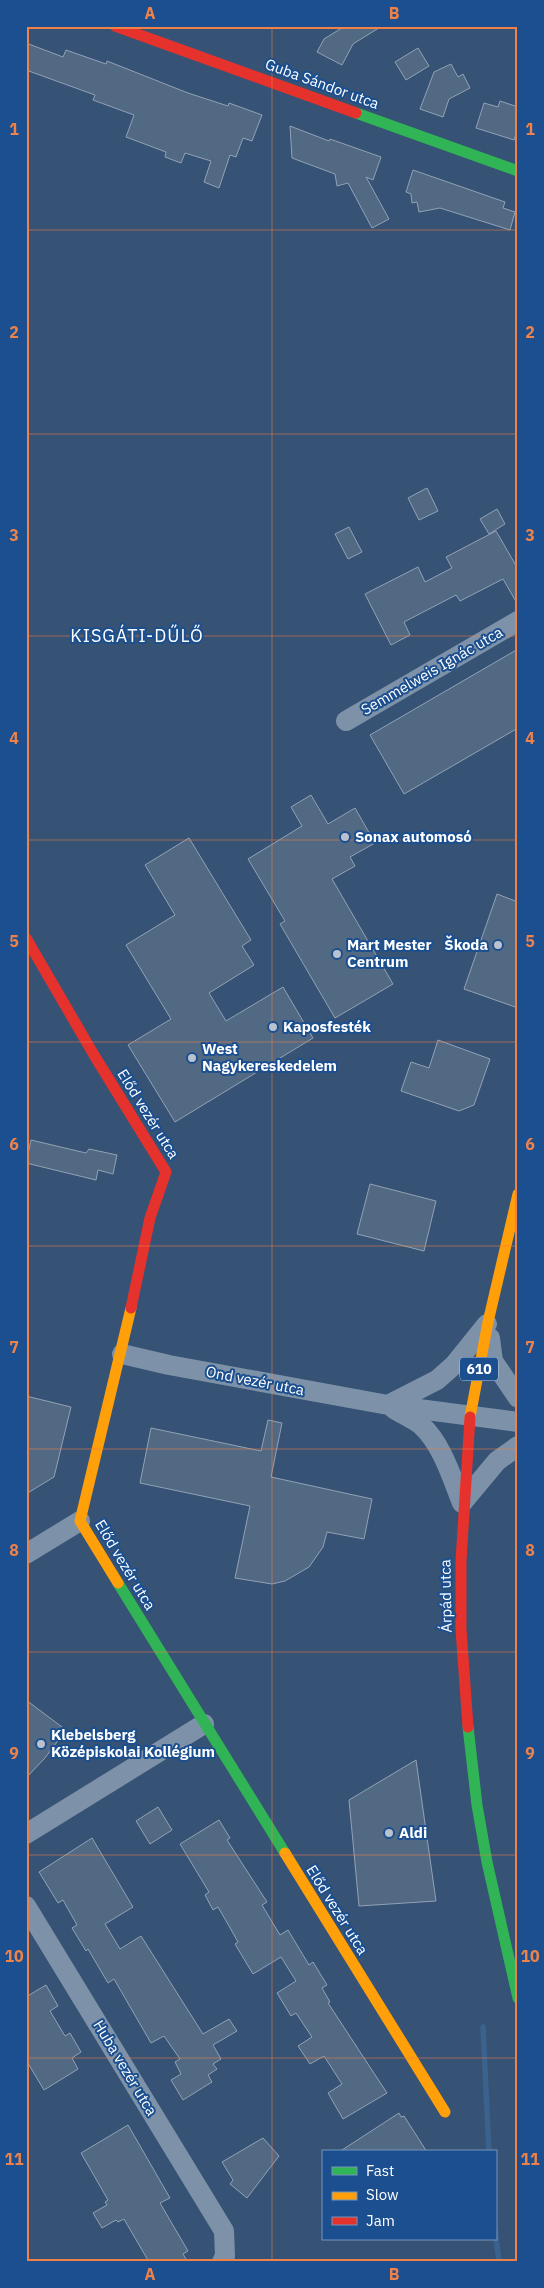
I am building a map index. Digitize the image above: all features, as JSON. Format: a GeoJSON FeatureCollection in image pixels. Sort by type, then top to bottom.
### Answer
{"type":"FeatureCollection","features":[{"type":"Feature","properties":{"kind":"street","name":"Guba Sándor utca"},"geometry":{"type":"LineString","coordinates":[[115,26],[518,171]]}},
{"type":"Feature","properties":{"kind":"street","name":"Semmelweis Ignác utca"},"geometry":{"type":"LineString","coordinates":[[346,721],[518,621]]}},
{"type":"Feature","properties":{"kind":"street","name":"Előd vezér utca"},"geometry":{"type":"LineString","coordinates":[[26,938],[94,1055],[166,1172],[150,1218],[122,1354],[80,1521],[445,2112]]}},
{"type":"Feature","properties":{"kind":"street","name":"Árpád utca"},"geometry":{"type":"LineString","coordinates":[[518,1194],[488,1322],[468,1430],[462,1503],[461,1629],[466,1715],[477,1805],[487,1862],[518,1998]]}},
{"type":"Feature","properties":{"kind":"street"},"geometry":{"type":"LineString","coordinates":[[488,1322],[493,1361],[518,1398]]}},
{"type":"Feature","properties":{"kind":"street"},"geometry":{"type":"LineString","coordinates":[[388,1406],[437,1380],[454,1364],[488,1322]]}},
{"type":"Feature","properties":{"kind":"street","name":"Ond vezér utca"},"geometry":{"type":"LineString","coordinates":[[122,1354],[169,1365],[388,1406],[518,1422]]}},
{"type":"Feature","properties":{"kind":"street","name":"Ond vezér utca"},"geometry":{"type":"LineString","coordinates":[[388,1406],[421,1425],[431,1438],[445,1460],[462,1503]]}},
{"type":"Feature","properties":{"kind":"street"},"geometry":{"type":"LineString","coordinates":[[462,1503],[497,1461],[518,1446]]}},
{"type":"Feature","properties":{"kind":"street"},"geometry":{"type":"LineString","coordinates":[[26,1554],[80,1521]]}},
{"type":"Feature","properties":{"kind":"street"},"geometry":{"type":"LineString","coordinates":[[26,1834],[204,1724]]}},
{"type":"Feature","properties":{"kind":"street","name":"Huba vezér utca"},"geometry":{"type":"LineString","coordinates":[[26,1906],[224,2230],[225,2256],[222,2262]]}},
{"type":"Feature","properties":{"kind":"building"},"geometry":{"type":"Polygon","coordinates":[[[345,26],[382,26],[353,44],[342,65],[317,52],[324,39],[345,26]]]}},
{"type":"Feature","properties":{"kind":"building"},"geometry":{"type":"Polygon","coordinates":[[[26,43],[63,57],[66,50],[106,64],[107,61],[188,93],[228,106],[229,103],[262,115],[252,141],[243,138],[236,157],[230,155],[219,188],[204,182],[211,161],[185,153],[181,163],[165,157],[166,152],[126,137],[134,115],[93,100],[95,95],[26,70],[26,43]]]}},
{"type":"Feature","properties":{"kind":"building"},"geometry":{"type":"Polygon","coordinates":[[[418,48],[429,66],[406,80],[395,62],[418,48]]]}},
{"type":"Feature","properties":{"kind":"building"},"geometry":{"type":"Polygon","coordinates":[[[451,64],[458,77],[463,74],[470,88],[449,99],[443,117],[420,109],[434,72],[451,64]]]}},
{"type":"Feature","properties":{"kind":"building"},"geometry":{"type":"Polygon","coordinates":[[[500,101],[518,107],[518,128],[514,140],[476,128],[484,103],[498,107],[500,101]]]}},
{"type":"Feature","properties":{"kind":"building"},"geometry":{"type":"Polygon","coordinates":[[[290,126],[329,141],[330,139],[381,157],[373,180],[366,177],[389,219],[372,228],[348,183],[337,186],[335,174],[292,158],[290,126]]]}},
{"type":"Feature","properties":{"kind":"building"},"geometry":{"type":"Polygon","coordinates":[[[413,170],[505,202],[503,208],[515,212],[510,230],[440,208],[419,212],[417,202],[412,203],[411,194],[406,192],[413,170]]]}},
{"type":"Feature","properties":{"kind":"building"},"geometry":{"type":"Polygon","coordinates":[[[427,488],[438,511],[419,520],[408,498],[427,488]]]}},
{"type":"Feature","properties":{"kind":"building"},"geometry":{"type":"Polygon","coordinates":[[[497,509],[505,524],[489,534],[480,519],[497,509]]]}},
{"type":"Feature","properties":{"kind":"building"},"geometry":{"type":"Polygon","coordinates":[[[349,527],[362,552],[348,559],[335,534],[349,527]]]}},
{"type":"Feature","properties":{"kind":"building"},"geometry":{"type":"Polygon","coordinates":[[[496,531],[518,569],[518,605],[503,579],[460,601],[456,595],[404,622],[410,635],[391,645],[365,594],[418,567],[425,582],[452,568],[446,557],[496,531]]]}},
{"type":"Feature","properties":{"kind":"building"},"geometry":{"type":"Polygon","coordinates":[[[518,649],[518,728],[404,794],[370,735],[518,649]]]}},
{"type":"Feature","properties":{"kind":"building"},"geometry":{"type":"Polygon","coordinates":[[[311,795],[328,824],[355,808],[375,843],[350,857],[355,866],[332,879],[393,984],[335,1018],[280,924],[285,921],[248,859],[302,826],[291,807],[311,795]]]}},
{"type":"Feature","properties":{"kind":"building"},"geometry":{"type":"Polygon","coordinates":[[[189,838],[251,940],[242,946],[254,965],[209,993],[226,1021],[283,987],[313,1038],[175,1122],[128,1045],[171,1019],[126,945],[175,915],[145,865],[189,838]]]}},
{"type":"Feature","properties":{"kind":"building","name":"Škoda"},"geometry":{"type":"Polygon","coordinates":[[[497,894],[518,902],[518,1008],[464,989],[497,894]]]}},
{"type":"Feature","properties":{"kind":"building"},"geometry":{"type":"Polygon","coordinates":[[[438,1040],[490,1059],[474,1105],[459,1111],[401,1091],[411,1062],[429,1068],[438,1040]]]}},
{"type":"Feature","properties":{"kind":"building"},"geometry":{"type":"Polygon","coordinates":[[[31,1140],[86,1153],[89,1149],[117,1155],[113,1174],[98,1170],[96,1180],[26,1163],[31,1140]]]}},
{"type":"Feature","properties":{"kind":"building"},"geometry":{"type":"Polygon","coordinates":[[[370,1184],[436,1201],[424,1251],[357,1234],[370,1184]]]}},
{"type":"Feature","properties":{"kind":"building"},"geometry":{"type":"Polygon","coordinates":[[[26,1396],[71,1407],[54,1477],[26,1494],[26,1396]]]}},
{"type":"Feature","properties":{"kind":"building"},"geometry":{"type":"Polygon","coordinates":[[[268,1420],[282,1423],[271,1477],[372,1499],[364,1539],[327,1532],[323,1547],[309,1567],[285,1581],[272,1584],[235,1578],[250,1506],[140,1483],[151,1428],[261,1451],[268,1420]]]}},
{"type":"Feature","properties":{"kind":"building","name":"Klebelsberg Középiskolai Kollégium"},"geometry":{"type":"Polygon","coordinates":[[[26,1700],[66,1730],[45,1758],[26,1778],[26,1700]]]}},
{"type":"Feature","properties":{"kind":"building","name":"Aldi"},"geometry":{"type":"Polygon","coordinates":[[[416,1760],[436,1901],[359,1906],[349,1800],[416,1760]]]}},
{"type":"Feature","properties":{"kind":"building"},"geometry":{"type":"Polygon","coordinates":[[[158,1807],[172,1830],[150,1844],[136,1821],[158,1807]]]}},
{"type":"Feature","properties":{"kind":"building"},"geometry":{"type":"Polygon","coordinates":[[[219,1820],[230,1838],[227,1840],[267,1902],[262,1905],[280,1935],[288,1930],[309,1965],[313,1962],[327,1985],[322,1988],[330,2002],[328,2003],[387,2093],[343,2119],[328,2093],[342,2084],[324,2056],[310,2064],[298,2046],[312,2037],[296,2013],[291,2016],[277,1993],[296,1981],[281,1957],[253,1974],[235,1944],[238,1942],[218,1907],[213,1910],[205,1895],[209,1892],[180,1844],[219,1820]]]}},
{"type":"Feature","properties":{"kind":"building"},"geometry":{"type":"Polygon","coordinates":[[[92,1838],[133,1907],[105,1924],[120,1949],[141,1936],[203,2034],[229,2019],[237,2031],[213,2045],[221,2059],[213,2064],[217,2069],[208,2075],[212,2082],[183,2100],[171,2080],[181,2074],[175,2062],[180,2059],[164,2036],[151,2043],[114,1979],[108,1983],[88,1949],[86,1951],[72,1928],[77,1925],[63,1900],[58,1903],[39,1872],[92,1838]]]}},
{"type":"Feature","properties":{"kind":"building"},"geometry":{"type":"Polygon","coordinates":[[[46,1985],[58,2006],[50,2011],[65,2036],[70,2033],[81,2052],[72,2058],[78,2069],[44,2090],[26,2060],[26,1997],[46,1985]]]}},
{"type":"Feature","properties":{"kind":"building"},"geometry":{"type":"Polygon","coordinates":[[[399,2113],[401,2117],[404,2116],[426,2150],[342,2150],[399,2113]]]}},
{"type":"Feature","properties":{"kind":"building"},"geometry":{"type":"Polygon","coordinates":[[[128,2125],[170,2198],[160,2203],[188,2251],[183,2254],[188,2262],[149,2262],[124,2219],[118,2222],[116,2220],[102,2228],[93,2213],[107,2205],[105,2202],[108,2200],[81,2153],[128,2125]]]}},
{"type":"Feature","properties":{"kind":"building"},"geometry":{"type":"Polygon","coordinates":[[[263,2138],[279,2156],[247,2198],[230,2184],[233,2180],[222,2162],[263,2138]]]}},
{"type":"Feature","properties":{"kind":"waterway"},"geometry":{"type":"LineString","coordinates":[[483,2027],[489,2150]]}},
{"type":"Feature","properties":{"kind":"waterway"},"geometry":{"type":"LineString","coordinates":[[496,2237],[499,2262]]}},
{"type":"Feature","properties":{"kind":"traffic: fast"},"geometry":{"type":"LineString","coordinates":[[356,113],[518,171]]}},
{"type":"Feature","properties":{"kind":"traffic: fast"},"geometry":{"type":"LineString","coordinates":[[118,1583],[285,1853]]}},
{"type":"Feature","properties":{"kind":"traffic: fast"},"geometry":{"type":"LineString","coordinates":[[468,1727],[477,1805],[487,1862],[518,1998]]}},
{"type":"Feature","properties":{"kind":"traffic: slow"},"geometry":{"type":"LineString","coordinates":[[470,1417],[488,1322],[518,1194]]}},
{"type":"Feature","properties":{"kind":"traffic: slow"},"geometry":{"type":"LineString","coordinates":[[118,1583],[80,1521],[131,1308]]}},
{"type":"Feature","properties":{"kind":"traffic: slow"},"geometry":{"type":"LineString","coordinates":[[285,1853],[445,2112]]}},
{"type":"Feature","properties":{"kind":"traffic: jam"},"geometry":{"type":"LineString","coordinates":[[115,26],[356,113]]}},
{"type":"Feature","properties":{"kind":"traffic: jam"},"geometry":{"type":"LineString","coordinates":[[26,938],[94,1055],[166,1172],[150,1218],[131,1308]]}},
{"type":"Feature","properties":{"kind":"traffic: jam"},"geometry":{"type":"LineString","coordinates":[[468,1727],[461,1629],[461,1561],[470,1417]]}},
{"type":"Feature","properties":{"kind":"place","name":"Sonax automosó"},"geometry":{"type":"Point","coordinates":[345,837]}},
{"type":"Feature","properties":{"kind":"place","name":"Škoda"},"geometry":{"type":"Point","coordinates":[498,945]}},
{"type":"Feature","properties":{"kind":"place","name":"Mart Mester Centrum"},"geometry":{"type":"Point","coordinates":[337,954]}},
{"type":"Feature","properties":{"kind":"place","name":"Kaposfesték"},"geometry":{"type":"Point","coordinates":[273,1027]}},
{"type":"Feature","properties":{"kind":"place","name":"West Nagykereskedelem"},"geometry":{"type":"Point","coordinates":[192,1058]}},
{"type":"Feature","properties":{"kind":"place","name":"Klebelsberg Középiskolai Kollégium"},"geometry":{"type":"Point","coordinates":[41,1744]}},
{"type":"Feature","properties":{"kind":"place","name":"Aldi"},"geometry":{"type":"Point","coordinates":[389,1833]}},
{"type":"Feature","properties":{"kind":"district","name":"KISGÁTI-DŰLŐ"},"geometry":{"type":"Point","coordinates":[137,636]}}]}
